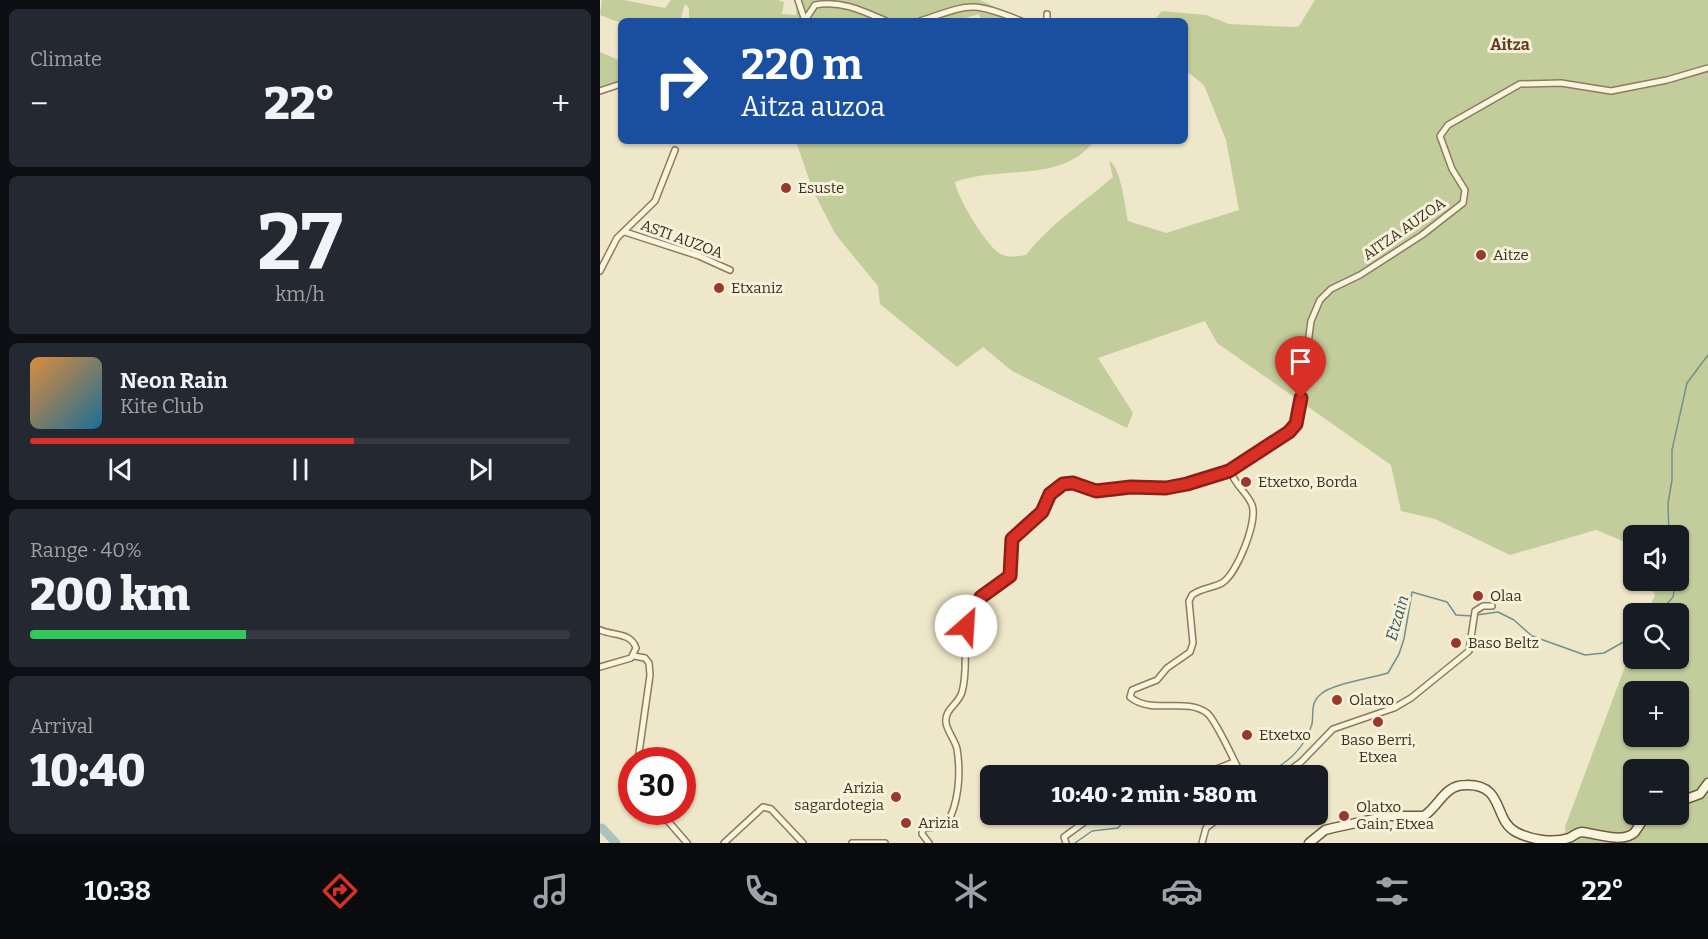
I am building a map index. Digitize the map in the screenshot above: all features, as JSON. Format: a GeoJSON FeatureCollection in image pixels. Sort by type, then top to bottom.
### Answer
{"type":"FeatureCollection","features":[{"type":"Feature","properties":{"kind":"street"},"geometry":{"type":"LineString","coordinates":[[798,0],[804,18]]}},
{"type":"Feature","properties":{"kind":"street"},"geometry":{"type":"LineString","coordinates":[[807,18],[815,5],[826,2],[858,8],[880,18]]}},
{"type":"Feature","properties":{"kind":"street"},"geometry":{"type":"LineString","coordinates":[[927,18],[979,3],[1014,18]]}},
{"type":"Feature","properties":{"kind":"street","name":"AITZA AUZOA"},"geometry":{"type":"LineString","coordinates":[[929,843],[922,834],[923,828],[946,826],[959,783],[957,750],[946,723],[947,715],[960,699],[963,689],[966,626],[981,597],[1010,576],[1012,539],[1042,512],[1050,494],[1063,484],[1073,483],[1096,491],[1131,487],[1166,488],[1187,484],[1230,470],[1289,432],[1296,424],[1304,386],[1311,321],[1320,300],[1331,289],[1360,275],[1422,235],[1463,203],[1465,190],[1446,156],[1440,136],[1442,130],[1520,84],[1561,83],[1611,91],[1657,82],[1708,68]]}},
{"type":"Feature","properties":{"kind":"street"},"geometry":{"type":"LineString","coordinates":[[600,91],[618,85]]}},
{"type":"Feature","properties":{"kind":"street","name":"ASTI AUZOA"},"geometry":{"type":"LineString","coordinates":[[600,271],[617,238],[655,201],[675,150]]}},
{"type":"Feature","properties":{"kind":"street","name":"ASTI AUZOA"},"geometry":{"type":"LineString","coordinates":[[625,232],[699,256],[730,270]]}},
{"type":"Feature","properties":{"kind":"street"},"geometry":{"type":"LineString","coordinates":[[1230,470],[1234,484],[1252,505],[1254,516],[1242,551],[1228,577],[1221,584],[1199,590],[1192,595],[1189,601],[1193,643],[1190,652],[1167,668],[1157,680],[1132,690],[1130,698],[1139,705],[1196,708],[1209,714],[1236,765]]}},
{"type":"Feature","properties":{"kind":"street"},"geometry":{"type":"LineString","coordinates":[[1297,765],[1333,729],[1394,708],[1411,698],[1460,659],[1469,651],[1475,612],[1483,606],[1492,606]]}},
{"type":"Feature","properties":{"kind":"street"},"geometry":{"type":"LineString","coordinates":[[600,630],[631,639],[636,648],[634,656]]}},
{"type":"Feature","properties":{"kind":"street"},"geometry":{"type":"LineString","coordinates":[[600,667],[622,662],[634,656],[645,658],[649,663],[650,675],[640,747]]}},
{"type":"Feature","properties":{"kind":"street"},"geometry":{"type":"LineString","coordinates":[[1226,765],[1234,762]]}},
{"type":"Feature","properties":{"kind":"street"},"geometry":{"type":"LineString","coordinates":[[1689,798],[1700,794],[1708,783]]}},
{"type":"Feature","properties":{"kind":"street"},"geometry":{"type":"LineString","coordinates":[[1309,843],[1325,830],[1333,828],[1388,816],[1424,816],[1449,790],[1466,785],[1484,788],[1493,794],[1505,820],[1516,832],[1547,842],[1557,842],[1581,832],[1619,840],[1628,838],[1638,825]]}},
{"type":"Feature","properties":{"kind":"street"},"geometry":{"type":"LineString","coordinates":[[724,843],[763,807],[771,809],[803,843]]}},
{"type":"Feature","properties":{"kind":"street"},"geometry":{"type":"LineString","coordinates":[[671,825],[687,843]]}},
{"type":"Feature","properties":{"kind":"street"},"geometry":{"type":"LineString","coordinates":[[1066,843],[1064,837],[1080,825]]}},
{"type":"Feature","properties":{"kind":"street"},"geometry":{"type":"LineString","coordinates":[[1202,843],[1206,828],[1210,825]]}},
{"type":"Feature","properties":{"kind":"street"},"geometry":{"type":"LineString","coordinates":[[852,843],[885,843]]}},
{"type":"Feature","properties":{"kind":"green space"},"geometry":{"type":"Polygon","coordinates":[[[602,0],[623,0],[665,8],[671,0],[777,0],[784,2],[782,14],[796,15],[797,0],[980,0],[1019,18],[980,18],[979,14],[965,18],[689,18],[689,8],[685,4],[681,18],[618,18],[618,22],[600,15],[602,0]]]}},
{"type":"Feature","properties":{"kind":"green space"},"geometry":{"type":"Polygon","coordinates":[[[1315,0],[1708,0],[1708,843],[1566,843],[1565,827],[1624,669],[1689,669],[1689,603],[1651,603],[1655,595],[1653,591],[1689,591],[1689,525],[1623,525],[1623,541],[1596,530],[1510,555],[1435,519],[1401,511],[1391,465],[1217,343],[1205,321],[1098,358],[1133,413],[1127,428],[1012,371],[983,347],[957,367],[880,304],[878,286],[836,235],[813,191],[797,144],[1091,144],[1081,154],[1065,163],[1048,168],[991,174],[955,182],[967,210],[989,244],[1006,256],[1026,255],[1056,224],[1113,177],[1109,161],[1117,171],[1128,221],[1166,233],[1239,210],[1226,140],[1204,85],[1188,72],[1188,18],[1156,18],[1162,11],[1206,15],[1229,24],[1299,26],[1315,0]]]}},
{"type":"Feature","properties":{"kind":"green space"},"geometry":{"type":"Polygon","coordinates":[[[600,52],[618,60],[618,82],[600,89],[600,52]]]}},
{"type":"Feature","properties":{"kind":"waterway","name":"Etzain"},"geometry":{"type":"LineString","coordinates":[[1669,525],[1672,450],[1687,383],[1708,355]]}},
{"type":"Feature","properties":{"kind":"waterway","name":"Etzain"},"geometry":{"type":"LineString","coordinates":[[1668,603],[1673,597],[1674,591]]}},
{"type":"Feature","properties":{"kind":"waterway","name":"Etzain"},"geometry":{"type":"LineString","coordinates":[[1281,765],[1299,749],[1309,733],[1314,704],[1321,694],[1343,684],[1388,673],[1399,654],[1404,639],[1412,592],[1447,602],[1456,615],[1472,616]]}},
{"type":"Feature","properties":{"kind":"waterway","name":"Etzain"},"geometry":{"type":"LineString","coordinates":[[1476,615],[1498,612],[1514,620],[1532,636],[1585,655],[1604,653],[1623,642]]}},
{"type":"Feature","properties":{"kind":"waterway","name":"Etzain"},"geometry":{"type":"LineString","coordinates":[[1075,843],[1092,831],[1118,828],[1121,825]]}},
{"type":"Feature","properties":{"kind":"waterway"},"geometry":{"type":"LineString","coordinates":[[602,828],[616,843]]}},
{"type":"Feature","properties":{"kind":"place","name":"Esuste"},"geometry":{"type":"Point","coordinates":[786,188]}},
{"type":"Feature","properties":{"kind":"place","name":"Aitze"},"geometry":{"type":"Point","coordinates":[1481,255]}},
{"type":"Feature","properties":{"kind":"place","name":"Etxaniz"},"geometry":{"type":"Point","coordinates":[719,288]}},
{"type":"Feature","properties":{"kind":"place","name":"Etxetxo, Borda"},"geometry":{"type":"Point","coordinates":[1246,482]}},
{"type":"Feature","properties":{"kind":"place","name":"Olaa"},"geometry":{"type":"Point","coordinates":[1478,596]}},
{"type":"Feature","properties":{"kind":"place","name":"Baso Beltz"},"geometry":{"type":"Point","coordinates":[1456,643]}},
{"type":"Feature","properties":{"kind":"place","name":"Olatxo"},"geometry":{"type":"Point","coordinates":[1337,700]}},
{"type":"Feature","properties":{"kind":"place","name":"Baso Berri, Etxea"},"geometry":{"type":"Point","coordinates":[1378,722]}},
{"type":"Feature","properties":{"kind":"place","name":"Etxetxo"},"geometry":{"type":"Point","coordinates":[1247,735]}},
{"type":"Feature","properties":{"kind":"place","name":"Arizia sagardotegia"},"geometry":{"type":"Point","coordinates":[896,797]}},
{"type":"Feature","properties":{"kind":"place","name":"Olatxo Gain, Etxea"},"geometry":{"type":"Point","coordinates":[1344,816]}},
{"type":"Feature","properties":{"kind":"place","name":"Arizia"},"geometry":{"type":"Point","coordinates":[906,823]}},
{"type":"Feature","properties":{"kind":"district","name":"Aitza"},"geometry":{"type":"Point","coordinates":[1510,44]}},
{"type":"Feature","properties":{"kind":"route"},"geometry":{"type":"LineString","coordinates":[[966,626],[971,612],[981,597],[1010,576],[1012,568],[1009,549],[1012,539],[1042,512],[1055,488],[1073,483],[1096,491],[1131,487],[1166,488],[1229,471],[1240,461],[1289,432],[1296,424],[1301,398]]}}]}
